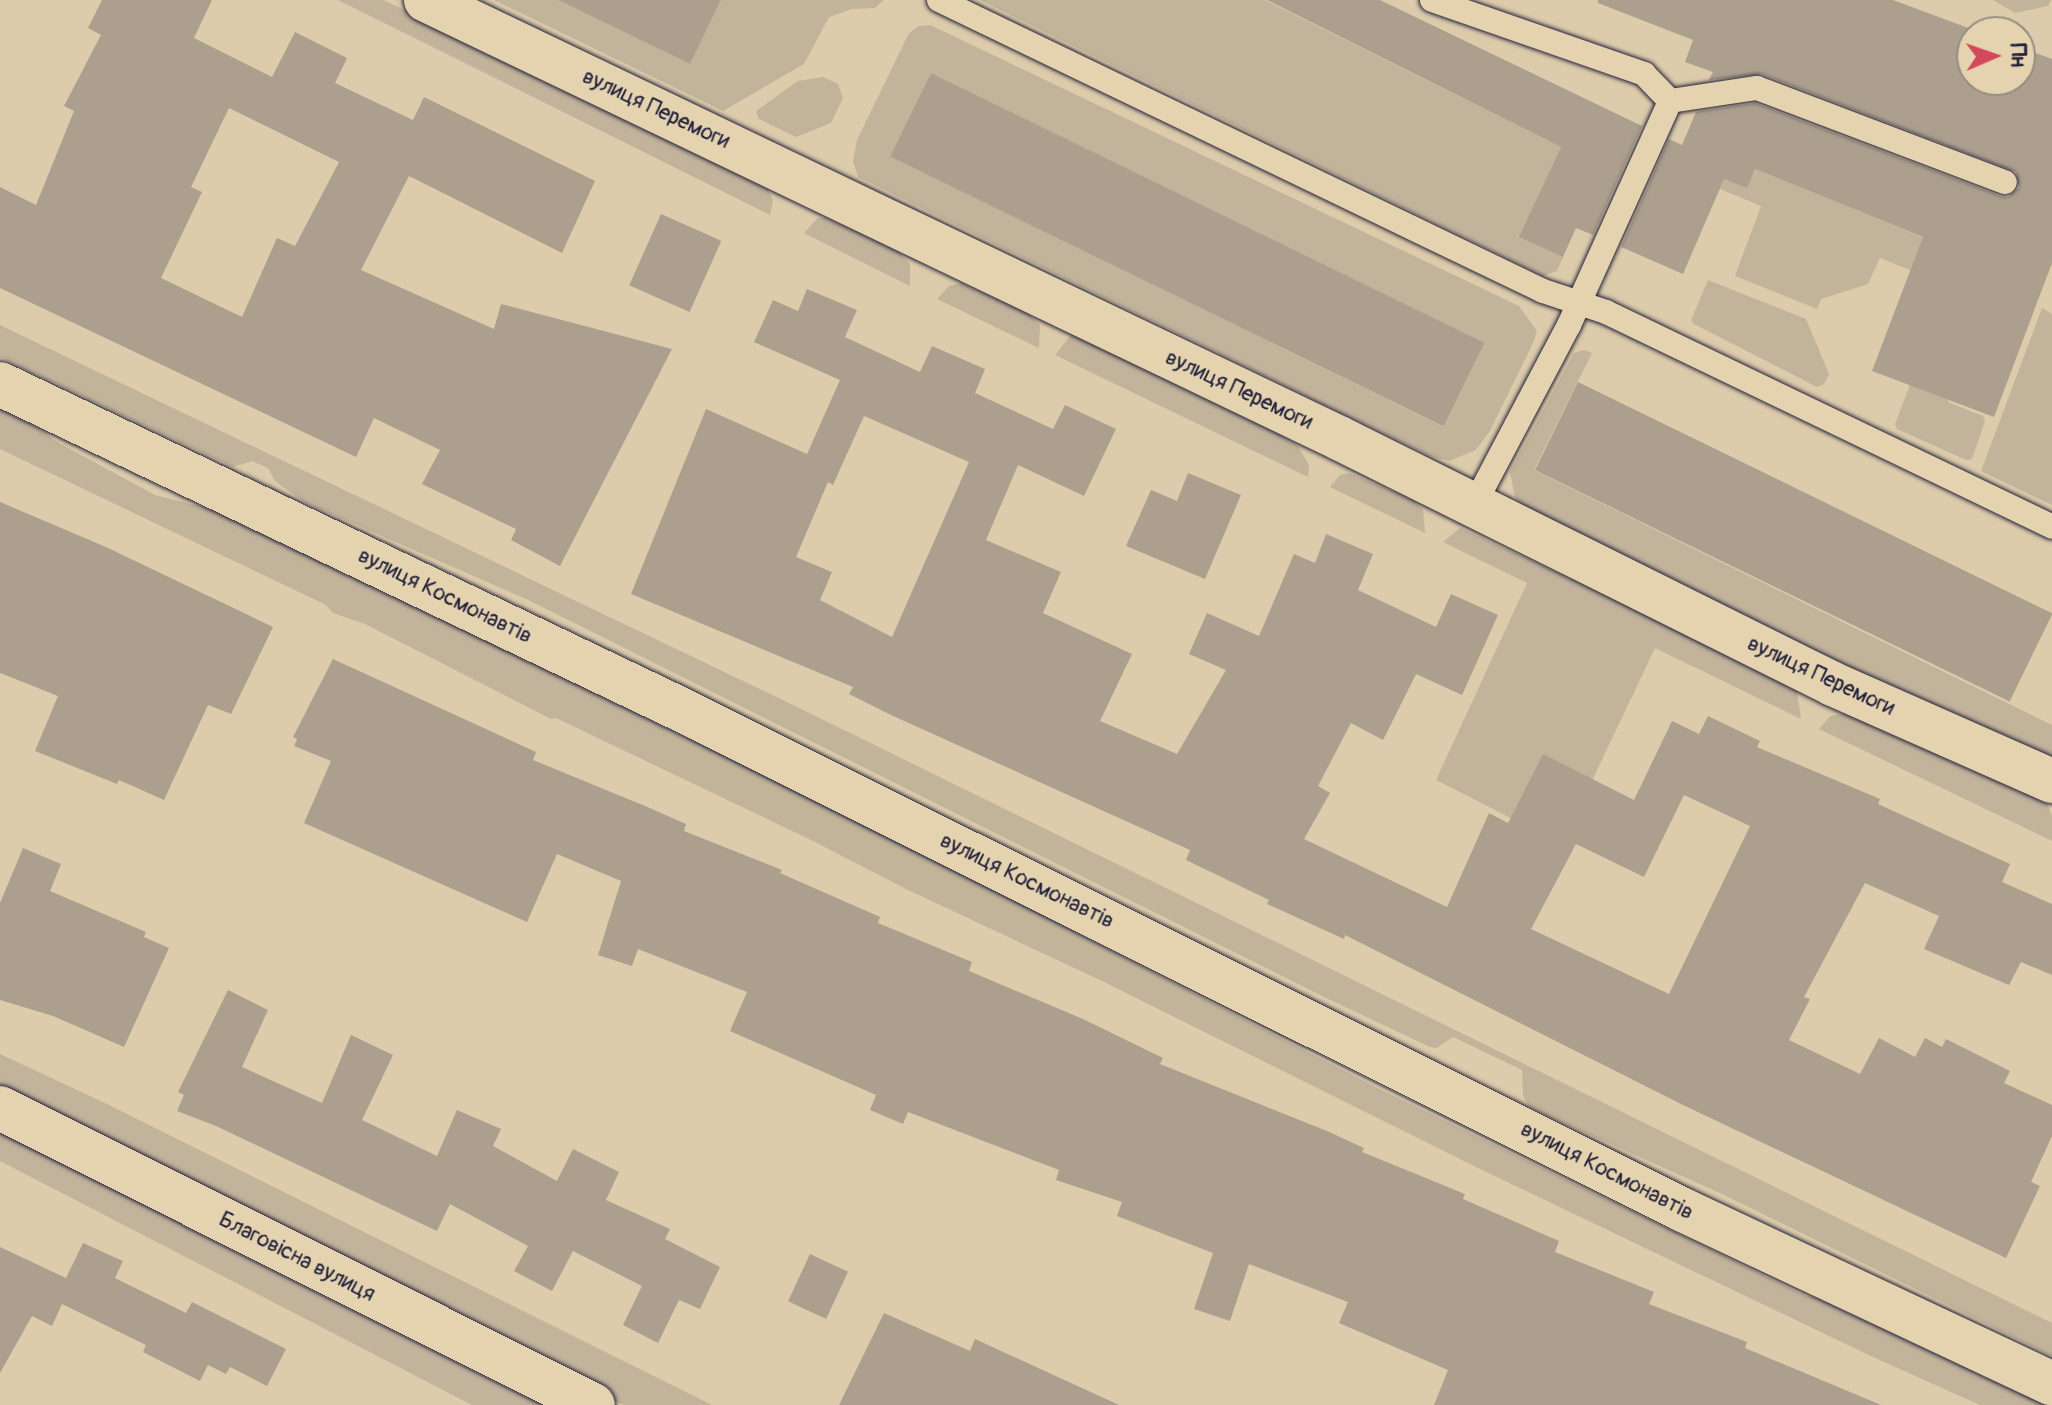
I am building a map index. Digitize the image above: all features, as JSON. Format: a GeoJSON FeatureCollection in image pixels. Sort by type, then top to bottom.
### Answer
{"type":"FeatureCollection","features":[{"type":"Feature","properties":{"kind":"street","name":"вулиця Перемоги"},"geometry":{"type":"LineString","coordinates":[[426,0],[1339,438],[1833,684],[2052,781]]}},
{"type":"Feature","properties":{"kind":"street","name":"вулиця Космонавтів"},"geometry":{"type":"LineString","coordinates":[[0,384],[686,712],[1683,1210],[2052,1384]]}},
{"type":"Feature","properties":{"kind":"street","name":"Благовісна вулиця"},"geometry":{"type":"LineString","coordinates":[[0,1108],[593,1405]]}},
{"type":"Feature","properties":{"kind":"lane"},"geometry":{"type":"LineString","coordinates":[[939,0],[1543,291],[1606,312],[2052,527]]}},
{"type":"Feature","properties":{"kind":"lane"},"geometry":{"type":"LineString","coordinates":[[1432,0],[1644,74],[1670,101]]}},
{"type":"Feature","properties":{"kind":"lane"},"geometry":{"type":"LineString","coordinates":[[1670,101],[1757,88],[2005,182]]}},
{"type":"Feature","properties":{"kind":"lane"},"geometry":{"type":"LineString","coordinates":[[1473,507],[1579,303],[1670,101]]}},
{"type":"Feature","properties":{"kind":"shaded area"},"geometry":{"type":"Polygon","coordinates":[[[338,0],[383,0],[589,96],[767,188],[773,200],[770,215],[338,0]]]}},
{"type":"Feature","properties":{"kind":"shaded area"},"geometry":{"type":"Polygon","coordinates":[[[494,0],[558,0],[690,64],[721,0],[884,0],[875,8],[852,9],[829,17],[804,64],[723,111],[494,0]]]}},
{"type":"Feature","properties":{"kind":"shaded area"},"geometry":{"type":"Polygon","coordinates":[[[980,0],[1265,0],[1561,147],[1520,237],[1563,257],[1557,271],[1543,276],[980,0]]]}},
{"type":"Feature","properties":{"kind":"shaded area"},"geometry":{"type":"Polygon","coordinates":[[[1993,0],[2051,0],[2048,6],[2015,13],[1993,0]]]}},
{"type":"Feature","properties":{"kind":"shaded area"},"geometry":{"type":"Polygon","coordinates":[[[930,25],[1519,306],[1537,331],[1490,431],[1476,450],[1449,461],[1429,456],[858,177],[853,161],[857,140],[909,33],[919,26],[930,25]],[[931,73],[892,157],[1444,427],[1484,345],[931,73]]]}},
{"type":"Feature","properties":{"kind":"shaded area"},"geometry":{"type":"Polygon","coordinates":[[[823,77],[838,84],[843,98],[831,123],[796,137],[759,119],[756,111],[798,81],[823,77]]]}},
{"type":"Feature","properties":{"kind":"shaded area"},"geometry":{"type":"Polygon","coordinates":[[[1755,169],[1998,268],[1948,402],[1983,416],[1985,421],[1972,459],[1966,460],[1897,429],[1895,424],[1946,290],[1942,283],[1880,258],[1868,284],[1821,299],[1817,309],[1735,276],[1761,206],[1720,189],[1724,179],[1747,187],[1755,169]]]}},
{"type":"Feature","properties":{"kind":"shaded area"},"geometry":{"type":"Polygon","coordinates":[[[818,218],[826,218],[896,249],[910,264],[910,286],[804,233],[818,218]]]}},
{"type":"Feature","properties":{"kind":"shaded area"},"geometry":{"type":"Polygon","coordinates":[[[1708,280],[1806,319],[1829,374],[1824,384],[1817,387],[1694,324],[1691,320],[1708,280]]]}},
{"type":"Feature","properties":{"kind":"shaded area"},"geometry":{"type":"Polygon","coordinates":[[[961,283],[1028,313],[1040,325],[1039,348],[937,299],[949,286],[961,283]]]}},
{"type":"Feature","properties":{"kind":"shaded area"},"geometry":{"type":"Polygon","coordinates":[[[2042,308],[2052,314],[2052,505],[1981,471],[2042,308]]]}},
{"type":"Feature","properties":{"kind":"shaded area"},"geometry":{"type":"Polygon","coordinates":[[[0,325],[789,703],[2052,1323],[2052,1356],[1724,1195],[1546,1115],[1528,1105],[1523,1096],[1522,1070],[1453,1037],[1437,1048],[1430,1047],[526,599],[304,502],[275,481],[268,468],[252,461],[233,467],[0,357],[0,325]]]}},
{"type":"Feature","properties":{"kind":"shaded area"},"geometry":{"type":"Polygon","coordinates":[[[1071,335],[1082,335],[1267,425],[1298,446],[1309,465],[1308,477],[1055,355],[1071,335]]]}},
{"type":"Feature","properties":{"kind":"shaded area"},"geometry":{"type":"Polygon","coordinates":[[[1584,350],[1592,353],[1534,470],[2052,725],[2052,761],[1549,528],[1526,511],[1515,497],[1510,472],[1574,353],[1584,350]]]}},
{"type":"Feature","properties":{"kind":"shaded area"},"geometry":{"type":"Polygon","coordinates":[[[0,403],[59,443],[155,495],[222,512],[899,841],[1379,1089],[1806,1296],[1852,1303],[2052,1405],[1980,1405],[1873,1357],[1480,1169],[809,839],[556,718],[551,719],[365,624],[333,613],[326,605],[0,449],[0,403]]]}},
{"type":"Feature","properties":{"kind":"shaded area"},"geometry":{"type":"Polygon","coordinates":[[[1349,473],[1413,500],[1423,510],[1425,533],[1330,487],[1340,475],[1349,473]]]}},
{"type":"Feature","properties":{"kind":"shaded area"},"geometry":{"type":"Polygon","coordinates":[[[1460,528],[1776,673],[1797,691],[1801,719],[1655,648],[1562,844],[1436,780],[1527,583],[1443,542],[1460,528]]]}},
{"type":"Feature","properties":{"kind":"shaded area"},"geometry":{"type":"Polygon","coordinates":[[[1847,713],[2019,783],[2047,803],[2052,816],[2052,841],[1819,729],[1830,716],[1847,713]]]}},
{"type":"Feature","properties":{"kind":"shaded area"},"geometry":{"type":"Polygon","coordinates":[[[0,1054],[107,1104],[712,1405],[624,1405],[525,1359],[0,1091],[0,1054]]]}},
{"type":"Feature","properties":{"kind":"shaded area"},"geometry":{"type":"Polygon","coordinates":[[[0,1129],[559,1405],[472,1405],[0,1161],[0,1129]]]}},
{"type":"Feature","properties":{"kind":"building"},"geometry":{"type":"Polygon","coordinates":[[[102,0],[212,0],[194,38],[272,77],[295,32],[347,58],[335,83],[413,120],[424,97],[595,181],[562,253],[409,176],[361,270],[494,329],[501,304],[672,349],[560,566],[511,540],[516,529],[422,484],[440,450],[374,418],[356,457],[0,288],[0,187],[36,205],[74,111],[64,106],[101,35],[88,28],[102,0]],[[229,108],[191,187],[202,192],[161,278],[242,317],[277,238],[295,246],[339,162],[229,108]]]}},
{"type":"Feature","properties":{"kind":"building"},"geometry":{"type":"Polygon","coordinates":[[[558,0],[721,0],[690,64],[558,0]]]}},
{"type":"Feature","properties":{"kind":"building"},"geometry":{"type":"Polygon","coordinates":[[[1267,0],[1380,0],[1642,126],[1593,235],[1576,228],[1563,257],[1519,237],[1561,147],[1267,0]]]}},
{"type":"Feature","properties":{"kind":"building"},"geometry":{"type":"Polygon","coordinates":[[[1598,0],[1893,0],[1956,23],[1956,96],[2036,96],[2036,53],[2052,59],[2052,263],[1994,417],[1872,371],[1923,237],[1755,169],[1747,188],[1724,179],[1683,274],[1621,247],[1669,139],[1682,145],[1696,112],[1755,103],[2000,196],[2008,197],[2019,188],[2016,172],[1762,74],[1709,80],[1713,72],[1685,62],[1693,40],[1598,3],[1598,0]]]}},
{"type":"Feature","properties":{"kind":"building"},"geometry":{"type":"Polygon","coordinates":[[[931,73],[1485,343],[1444,427],[890,157],[931,73]]]}},
{"type":"Feature","properties":{"kind":"building"},"geometry":{"type":"Polygon","coordinates":[[[661,214],[721,241],[690,312],[629,285],[661,214]]]}},
{"type":"Feature","properties":{"kind":"building"},"geometry":{"type":"Polygon","coordinates":[[[807,289],[857,310],[845,337],[920,372],[932,346],[985,369],[975,393],[1053,429],[1065,405],[1116,429],[1084,496],[1018,465],[986,540],[1061,572],[1043,613],[1132,654],[1100,721],[1177,754],[1226,670],[1189,654],[1207,613],[1259,636],[1294,554],[1315,563],[1326,534],[1373,554],[1358,590],[1436,627],[1451,594],[1498,615],[1462,695],[1416,674],[1383,740],[1351,723],[1318,786],[1330,793],[1304,839],[1447,907],[1489,813],[1508,823],[1543,754],[1634,800],[1672,721],[1699,734],[1708,716],[1760,741],[1757,747],[1880,799],[1878,804],[2010,864],[2002,882],[2052,904],[2052,975],[2021,962],[2009,985],[1924,949],[1939,916],[1865,883],[1804,997],[1810,999],[1789,1040],[1860,1074],[1879,1038],[1915,1057],[1925,1038],[1942,1047],[1946,1039],[2010,1071],[2004,1083],[2052,1105],[2052,1136],[2031,1182],[2040,1186],[2006,1258],[1683,1105],[1345,935],[1344,939],[1267,904],[1269,900],[1186,860],[1190,850],[891,715],[849,694],[853,687],[631,594],[706,409],[807,454],[840,380],[754,342],[773,300],[798,311],[807,289]],[[864,416],[833,485],[828,482],[796,557],[832,572],[820,600],[892,637],[969,462],[864,416]],[[1684,795],[1644,877],[1576,844],[1531,929],[1669,994],[1750,826],[1684,795]]]}},
{"type":"Feature","properties":{"kind":"building"},"geometry":{"type":"Polygon","coordinates":[[[1578,382],[2052,613],[2010,702],[1535,470],[1578,382]]]}},
{"type":"Feature","properties":{"kind":"building"},"geometry":{"type":"Polygon","coordinates":[[[1188,473],[1241,495],[1205,579],[1126,546],[1151,490],[1177,501],[1188,473]]]}},
{"type":"Feature","properties":{"kind":"building"},"geometry":{"type":"Polygon","coordinates":[[[0,502],[106,547],[273,627],[231,714],[208,705],[164,800],[119,780],[117,784],[35,751],[58,696],[0,673],[0,502]]]}},
{"type":"Feature","properties":{"kind":"building"},"geometry":{"type":"Polygon","coordinates":[[[333,659],[536,752],[533,760],[686,824],[684,831],[782,870],[780,873],[880,917],[878,923],[972,962],[969,971],[1083,1019],[1163,1058],[1160,1064],[1327,1131],[1364,1148],[1362,1152],[1465,1194],[1463,1199],[1559,1241],[1555,1252],[1654,1292],[1649,1304],[1747,1342],[1745,1348],[1881,1405],[1434,1405],[1448,1370],[1339,1323],[1348,1302],[1249,1264],[1230,1321],[1194,1309],[1213,1253],[1117,1216],[1122,1202],[1056,1180],[1059,1170],[908,1112],[903,1124],[870,1110],[876,1095],[730,1031],[747,992],[638,949],[632,966],[598,955],[621,881],[557,854],[527,922],[304,823],[331,761],[294,746],[297,739],[293,737],[333,659]]]}},
{"type":"Feature","properties":{"kind":"building"},"geometry":{"type":"Polygon","coordinates":[[[23,848],[61,864],[50,891],[146,932],[144,937],[169,948],[124,1047],[53,1016],[0,1000],[0,903],[23,848]]]}},
{"type":"Feature","properties":{"kind":"building"},"geometry":{"type":"Polygon","coordinates":[[[228,990],[268,1010],[242,1067],[322,1103],[351,1035],[393,1055],[362,1120],[437,1156],[457,1110],[501,1129],[493,1146],[557,1181],[573,1149],[619,1172],[606,1200],[670,1229],[665,1239],[720,1267],[700,1309],[679,1300],[658,1343],[623,1325],[642,1286],[573,1251],[552,1291],[514,1271],[528,1246],[450,1204],[437,1231],[216,1126],[177,1111],[184,1095],[178,1092],[228,990]]]}},
{"type":"Feature","properties":{"kind":"building"},"geometry":{"type":"Polygon","coordinates":[[[83,1243],[123,1261],[115,1278],[186,1313],[192,1302],[286,1349],[267,1386],[230,1367],[226,1374],[208,1365],[200,1381],[143,1352],[146,1345],[62,1304],[52,1326],[32,1316],[0,1373],[0,1247],[66,1278],[83,1243]]]}},
{"type":"Feature","properties":{"kind":"building"},"geometry":{"type":"Polygon","coordinates":[[[810,1254],[848,1272],[826,1319],[788,1301],[810,1254]]]}},
{"type":"Feature","properties":{"kind":"building"},"geometry":{"type":"Polygon","coordinates":[[[884,1313],[970,1351],[975,1339],[1119,1405],[839,1405],[884,1313]]]}}]}
